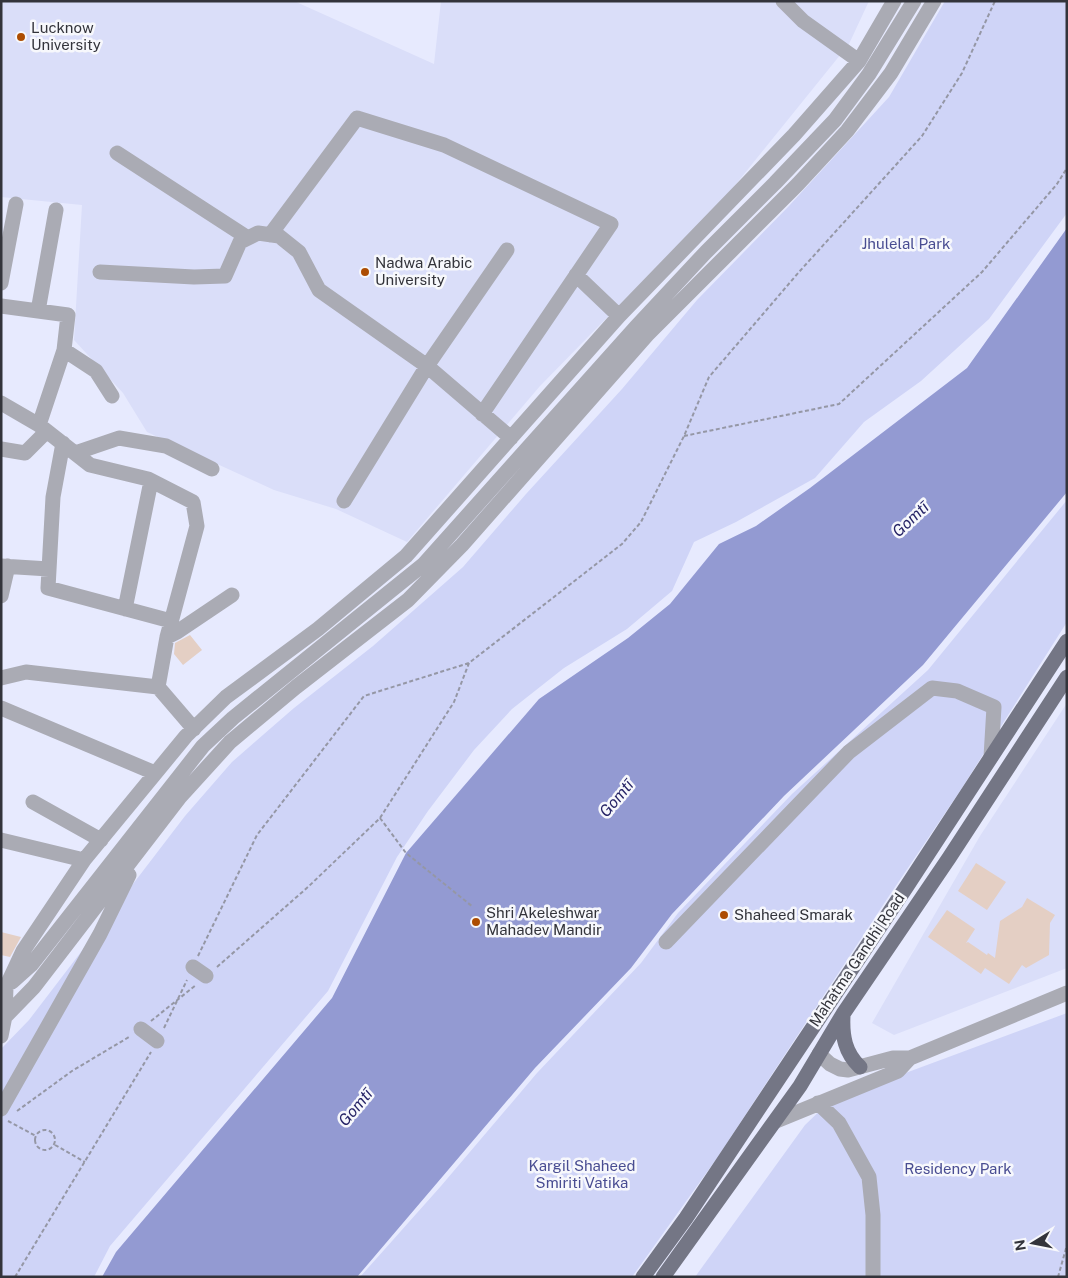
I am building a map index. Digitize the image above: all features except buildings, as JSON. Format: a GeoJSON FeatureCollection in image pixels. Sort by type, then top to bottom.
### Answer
{"type":"FeatureCollection","features":[{"type":"Feature","properties":{"kind":"main road","name":"Mahatma Gandhi Road"},"geometry":{"type":"LineString","coordinates":[[643,1277],[691,1210],[1067,640]]}},
{"type":"Feature","properties":{"kind":"main road","name":"Mahatma Gandhi Road"},"geometry":{"type":"LineString","coordinates":[[663,1277],[776,1121],[843,1014],[949,858],[1067,677]]}},
{"type":"Feature","properties":{"kind":"main road"},"geometry":{"type":"LineString","coordinates":[[843,1014],[844,1040],[848,1051],[860,1067]]}},
{"type":"Feature","properties":{"kind":"street"},"geometry":{"type":"LineString","coordinates":[[783,1],[803,21],[859,61]]}},
{"type":"Feature","properties":{"kind":"street"},"geometry":{"type":"LineString","coordinates":[[1,1036],[4,989],[23,952],[84,860],[186,736],[226,697],[318,629],[397,564],[512,438],[619,316],[794,135],[859,61],[894,1]]}},
{"type":"Feature","properties":{"kind":"street"},"geometry":{"type":"LineString","coordinates":[[4,989],[31,965],[203,746],[233,718],[424,564],[642,320],[828,127],[870,74],[914,1]]}},
{"type":"Feature","properties":{"kind":"street"},"geometry":{"type":"LineString","coordinates":[[3,1019],[34,987],[180,797],[230,742],[296,687],[408,600],[462,546],[648,335],[847,132],[891,73],[934,1]]}},
{"type":"Feature","properties":{"kind":"street"},"geometry":{"type":"LineString","coordinates":[[270,235],[358,118],[444,145],[611,224],[482,414]]}},
{"type":"Feature","properties":{"kind":"street"},"geometry":{"type":"LineString","coordinates":[[117,153],[248,238]]}},
{"type":"Feature","properties":{"kind":"street"},"geometry":{"type":"LineString","coordinates":[[1,283],[16,204]]}},
{"type":"Feature","properties":{"kind":"street"},"geometry":{"type":"LineString","coordinates":[[38,311],[56,210]]}},
{"type":"Feature","properties":{"kind":"street"},"geometry":{"type":"LineString","coordinates":[[100,272],[194,277],[225,276],[240,242],[258,233],[279,236],[299,252],[319,290],[427,366],[512,438]]}},
{"type":"Feature","properties":{"kind":"street"},"geometry":{"type":"LineString","coordinates":[[344,501],[427,366],[507,250]]}},
{"type":"Feature","properties":{"kind":"street"},"geometry":{"type":"LineString","coordinates":[[576,275],[619,316]]}},
{"type":"Feature","properties":{"kind":"street"},"geometry":{"type":"LineString","coordinates":[[1,306],[68,315],[64,350],[43,428],[25,453],[1,449]]}},
{"type":"Feature","properties":{"kind":"street"},"geometry":{"type":"LineString","coordinates":[[64,350],[96,371],[112,396]]}},
{"type":"Feature","properties":{"kind":"street"},"geometry":{"type":"LineString","coordinates":[[1,403],[43,428],[90,465],[151,481],[193,502],[197,526],[167,637],[158,687]]}},
{"type":"Feature","properties":{"kind":"street"},"geometry":{"type":"LineString","coordinates":[[75,454],[118,438],[166,446],[212,468]]}},
{"type":"Feature","properties":{"kind":"street"},"geometry":{"type":"LineString","coordinates":[[62,443],[53,497],[48,588],[171,621]]}},
{"type":"Feature","properties":{"kind":"street"},"geometry":{"type":"LineString","coordinates":[[125,609],[151,481]]}},
{"type":"Feature","properties":{"kind":"street"},"geometry":{"type":"LineString","coordinates":[[1,596],[4,566],[49,569]]}},
{"type":"Feature","properties":{"kind":"street"},"geometry":{"type":"LineString","coordinates":[[167,637],[232,595]]}},
{"type":"Feature","properties":{"kind":"street"},"geometry":{"type":"LineString","coordinates":[[1,678],[26,672],[158,687],[194,729]]}},
{"type":"Feature","properties":{"kind":"street"},"geometry":{"type":"LineString","coordinates":[[666,942],[849,752],[932,688],[957,691],[994,707],[991,757]]}},
{"type":"Feature","properties":{"kind":"street"},"geometry":{"type":"LineString","coordinates":[[1,708],[155,773]]}},
{"type":"Feature","properties":{"kind":"street"},"geometry":{"type":"LineString","coordinates":[[33,802],[101,840]]}},
{"type":"Feature","properties":{"kind":"street"},"geometry":{"type":"LineString","coordinates":[[1,840],[84,860]]}},
{"type":"Feature","properties":{"kind":"street"},"geometry":{"type":"LineString","coordinates":[[6,1114],[100,934],[144,844]]}},
{"type":"Feature","properties":{"kind":"street"},"geometry":{"type":"LineString","coordinates":[[193,967],[206,976]]}},
{"type":"Feature","properties":{"kind":"street"},"geometry":{"type":"LineString","coordinates":[[819,1054],[830,1064],[840,1069],[848,1070],[894,1058],[910,1058],[1067,992]]}},
{"type":"Feature","properties":{"kind":"street"},"geometry":{"type":"LineString","coordinates":[[141,1029],[157,1041]]}},
{"type":"Feature","properties":{"kind":"street"},"geometry":{"type":"LineString","coordinates":[[776,1121],[898,1071],[910,1058]]}},
{"type":"Feature","properties":{"kind":"street"},"geometry":{"type":"LineString","coordinates":[[818,1103],[839,1123],[869,1177],[873,1215],[873,1277]]}},
{"type":"Feature","properties":{"kind":"path"},"geometry":{"type":"LineString","coordinates":[[16,1277],[157,1041],[256,835],[364,696],[469,663],[622,544],[641,522],[684,436],[710,377],[799,272],[922,136],[962,73],[995,1]]}},
{"type":"Feature","properties":{"kind":"path"},"geometry":{"type":"LineString","coordinates":[[684,436],[839,404],[982,272],[1057,184],[1067,168]]}},
{"type":"Feature","properties":{"kind":"path"},"geometry":{"type":"LineString","coordinates":[[36,1136],[6,1114],[141,1029],[178,1000],[308,887],[380,818],[454,702],[469,663]]}},
{"type":"Feature","properties":{"kind":"path"},"geometry":{"type":"LineString","coordinates":[[380,818],[406,853],[473,907]]}},
{"type":"Feature","properties":{"kind":"path"},"geometry":{"type":"LineString","coordinates":[[49,1130],[56,1138],[55,1145],[50,1150],[41,1150],[35,1142],[36,1136],[42,1131],[49,1130]]}},
{"type":"Feature","properties":{"kind":"path"},"geometry":{"type":"LineString","coordinates":[[55,1145],[85,1162]]}},
{"type":"Feature","properties":{"kind":"path"},"geometry":{"type":"LineString","coordinates":[[1058,1277],[1067,1245]]}},
{"type":"Feature","properties":{"kind":"shaded area","name":"Nadwa Arabic University"},"geometry":{"type":"Polygon","coordinates":[[[1,1],[294,1],[434,64],[441,1],[869,1],[849,44],[728,194],[540,386],[407,542],[336,509],[274,490],[147,432],[123,393],[74,340],[82,205],[1,197],[1,1]]]}},
{"type":"Feature","properties":{"kind":"shaded area"},"geometry":{"type":"Polygon","coordinates":[[[1067,703],[1067,968],[894,1035],[872,1023],[980,836],[1067,703]]]}},
{"type":"Feature","properties":{"kind":"green space","name":"Jhulelal Park"},"geometry":{"type":"Polygon","coordinates":[[[945,1],[1067,1],[1067,213],[989,319],[921,381],[864,422],[815,478],[736,522],[694,542],[672,591],[627,629],[564,668],[512,709],[474,750],[428,811],[397,857],[328,991],[110,1246],[94,1277],[1,1277],[1,1049],[29,1020],[185,816],[232,762],[294,708],[373,646],[463,567],[526,494],[622,389],[697,300],[788,207],[889,97],[945,1]]]}},
{"type":"Feature","properties":{"kind":"green space","name":"Kargil Shaheed Smiriti Vatika"},"geometry":{"type":"Polygon","coordinates":[[[1067,500],[1067,622],[960,791],[717,1158],[632,1277],[360,1277],[441,1186],[537,1073],[641,963],[678,913],[792,794],[928,670],[1067,500]]]}},
{"type":"Feature","properties":{"kind":"green space","name":"Residency Park"},"geometry":{"type":"Polygon","coordinates":[[[1067,1013],[1067,1277],[695,1277],[805,1125],[830,1101],[1067,1013]]]}},
{"type":"Feature","properties":{"kind":"water","name":"Gomtī"},"geometry":{"type":"Polygon","coordinates":[[[1067,228],[1067,492],[923,665],[784,796],[672,914],[631,968],[535,1068],[357,1277],[102,1277],[116,1252],[332,998],[406,853],[539,699],[628,638],[670,604],[719,544],[756,526],[810,488],[967,368],[1067,228]]]}},
{"type":"Feature","properties":{"kind":"place","name":"Lucknow University"},"geometry":{"type":"Point","coordinates":[21,37]}},
{"type":"Feature","properties":{"kind":"place","name":"Nadwa Arabic University"},"geometry":{"type":"Point","coordinates":[365,272]}},
{"type":"Feature","properties":{"kind":"place","name":"Shaheed Smarak"},"geometry":{"type":"Point","coordinates":[724,915]}},
{"type":"Feature","properties":{"kind":"place","name":"Shri Akeleshwar Mahadev Mandir"},"geometry":{"type":"Point","coordinates":[476,922]}}]}
